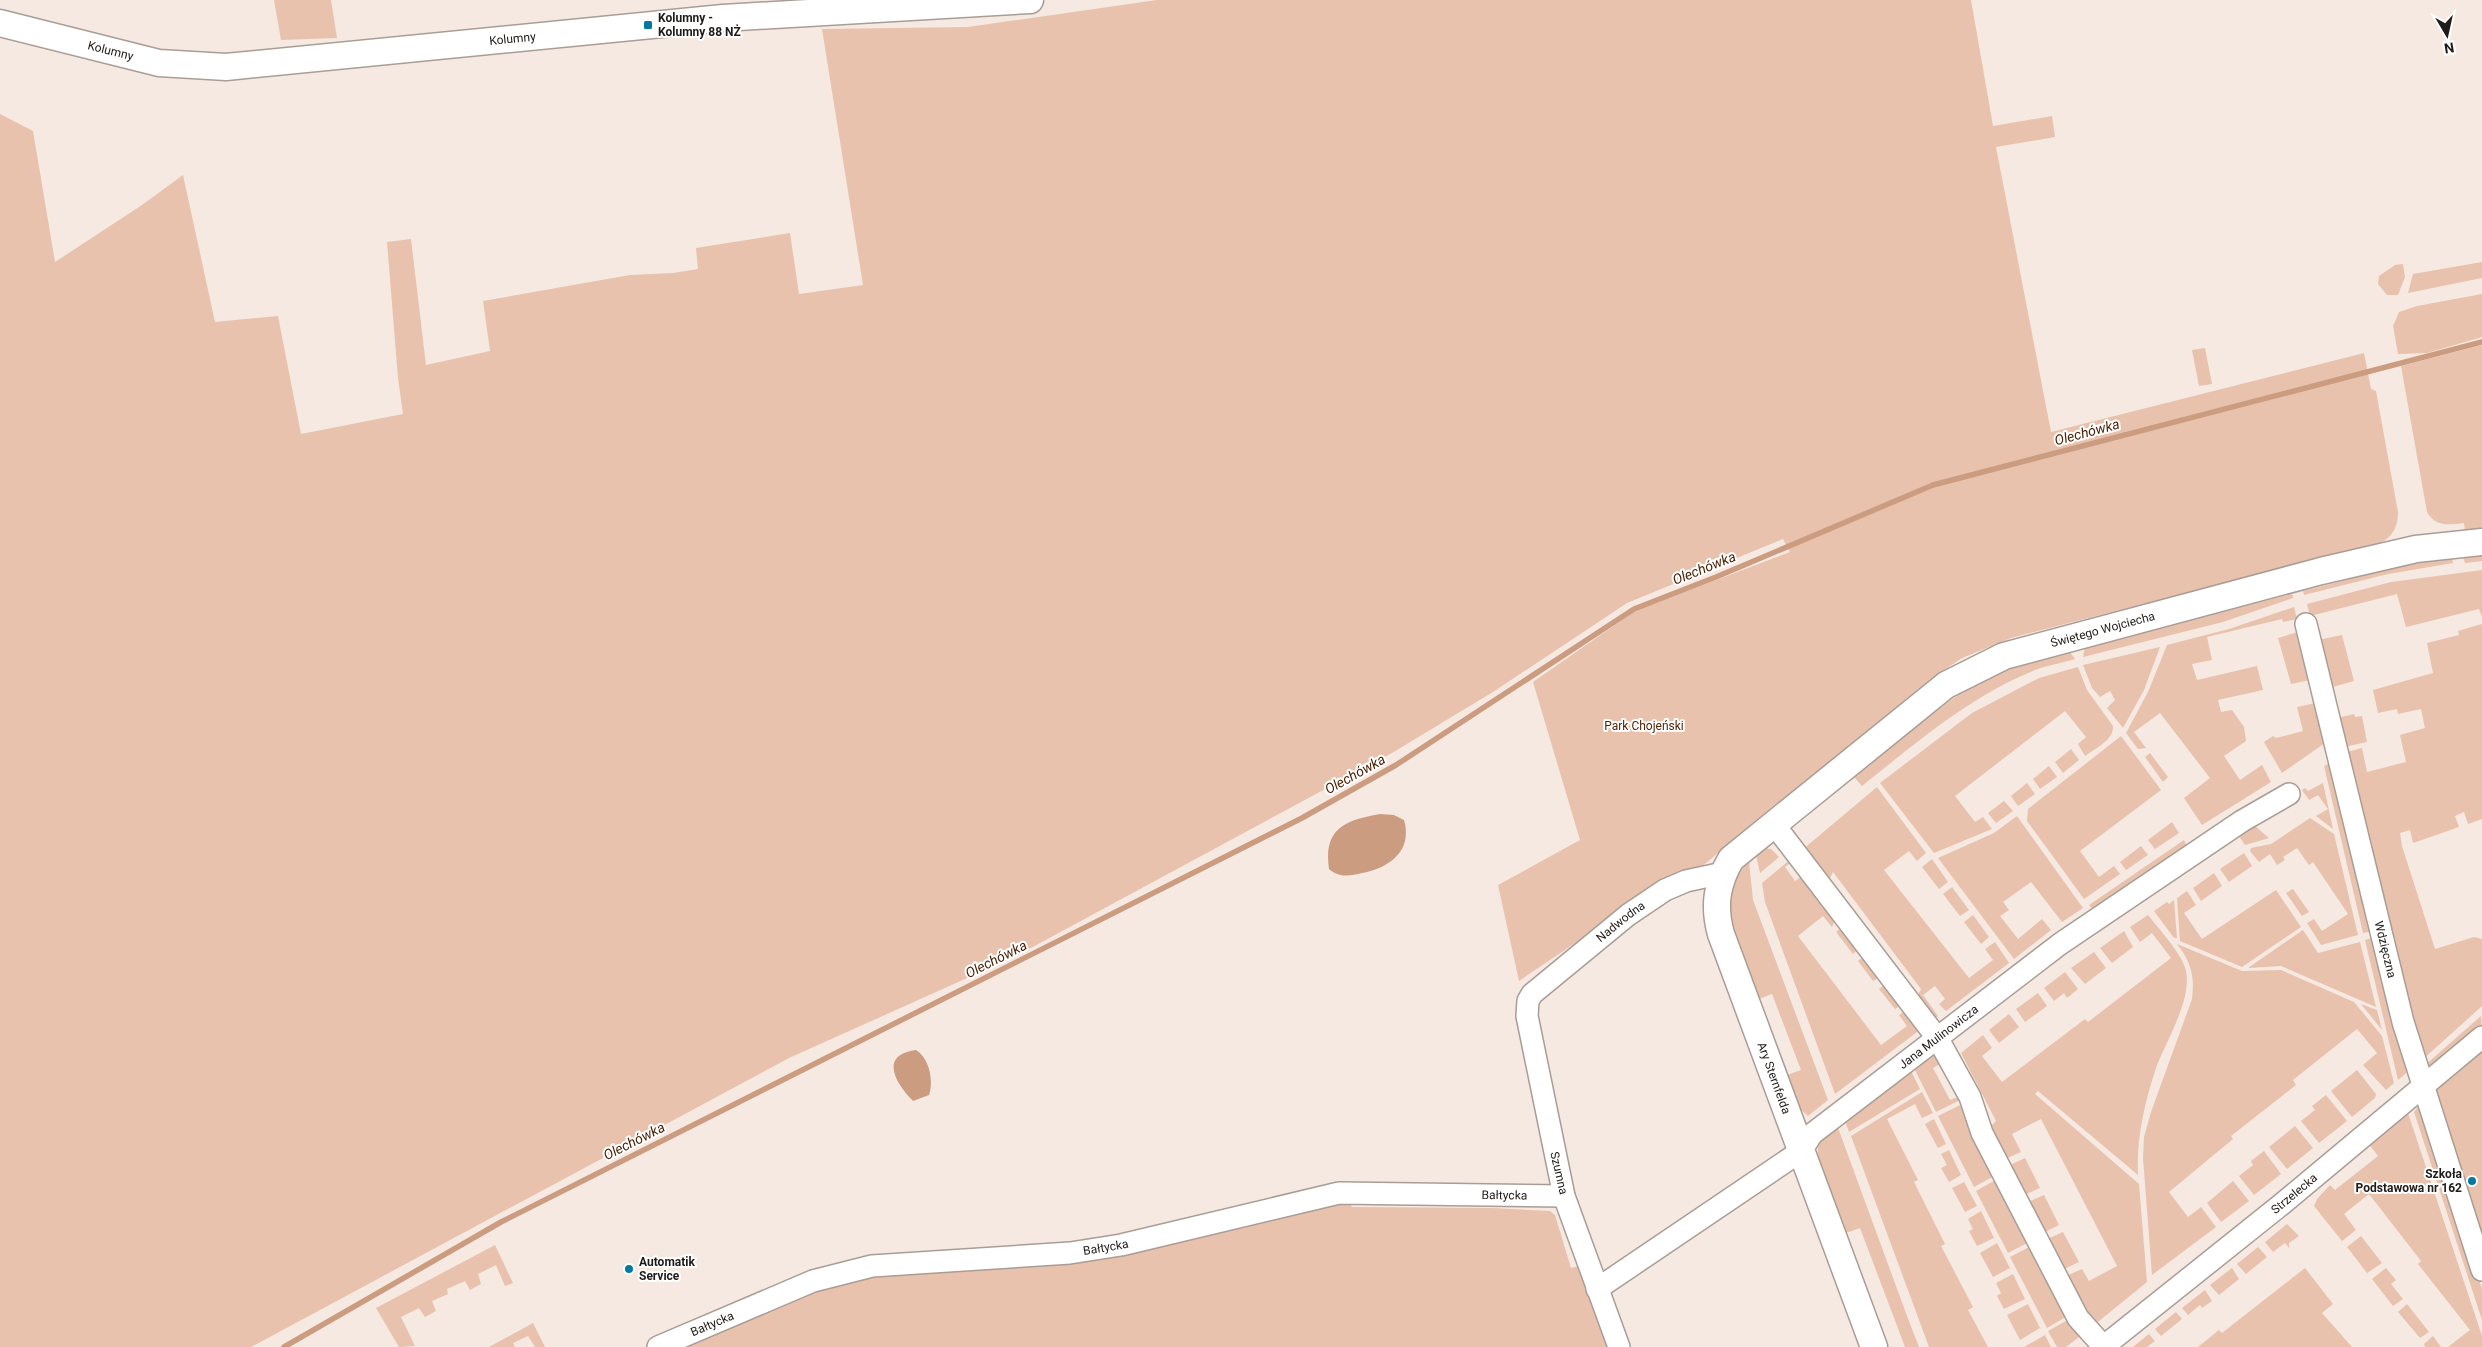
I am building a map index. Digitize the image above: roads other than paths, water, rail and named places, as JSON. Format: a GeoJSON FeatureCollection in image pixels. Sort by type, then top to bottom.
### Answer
{"type":"FeatureCollection","features":[{"type":"Feature","properties":{"kind":"street","name":"Kolumny"},"geometry":{"type":"LineString","coordinates":[[0,23],[159,63],[226,67],[723,18],[1030,0]]}},
{"type":"Feature","properties":{"kind":"street","name":"Świętego Wojciecha"},"geometry":{"type":"LineString","coordinates":[[1773,823],[1946,686],[2004,656],[2314,572],[2416,549],[2482,542]]}},
{"type":"Feature","properties":{"kind":"street","name":"Wdzięczna"},"geometry":{"type":"LineString","coordinates":[[2306,624],[2403,1022],[2482,1270]]}},
{"type":"Feature","properties":{"kind":"street","name":"Jana Mulinowicza"},"geometry":{"type":"LineString","coordinates":[[1597,1289],[1802,1151],[1812,1134],[2060,944],[2242,821],[2289,794]]}},
{"type":"Feature","properties":{"kind":"street","name":"Ary Sternfelda"},"geometry":{"type":"LineString","coordinates":[[1773,823],[1739,851],[1723,873],[1716,903],[1721,934],[1874,1347]]}},
{"type":"Feature","properties":{"kind":"street"},"geometry":{"type":"LineString","coordinates":[[1773,823],[1938,1039],[1970,1098],[1982,1133],[2078,1318],[2104,1347]]}},
{"type":"Feature","properties":{"kind":"street","name":"Nadwodna"},"geometry":{"type":"LineString","coordinates":[[1532,994],[1628,915],[1665,890],[1686,881],[1723,873]]}},
{"type":"Feature","properties":{"kind":"street","name":"Szumna"},"geometry":{"type":"LineString","coordinates":[[1532,994],[1528,1001],[1527,1016],[1564,1196],[1619,1347]]}},
{"type":"Feature","properties":{"kind":"street","name":"Strzelecka"},"geometry":{"type":"LineString","coordinates":[[2104,1347],[2282,1204],[2482,1037]]}},
{"type":"Feature","properties":{"kind":"street","name":"Bałtycka"},"geometry":{"type":"LineString","coordinates":[[658,1347],[813,1281],[872,1266],[1070,1253],[1121,1245],[1340,1193],[1564,1196]]}},
{"type":"Feature","properties":{"kind":"waterway","name":"Olechówka"},"geometry":{"type":"LineString","coordinates":[[284,1347],[501,1222],[1302,818],[1396,765],[1634,609],[1716,577],[1933,485],[2482,342]]}},
{"type":"Feature","properties":{"kind":"place","name":"Kolumny - Kolumny 88 NŻ"},"geometry":{"type":"Point","coordinates":[648,25]}},
{"type":"Feature","properties":{"kind":"place","name":"Szkoła Podstawowa nr 162"},"geometry":{"type":"Point","coordinates":[2472,1181]}},
{"type":"Feature","properties":{"kind":"place","name":"Automatik Service"},"geometry":{"type":"Point","coordinates":[629,1269]}},
{"type":"Feature","properties":{"kind":"park label","name":"Park Chojeński"},"geometry":{"type":"Point","coordinates":[1644,726]}}]}
